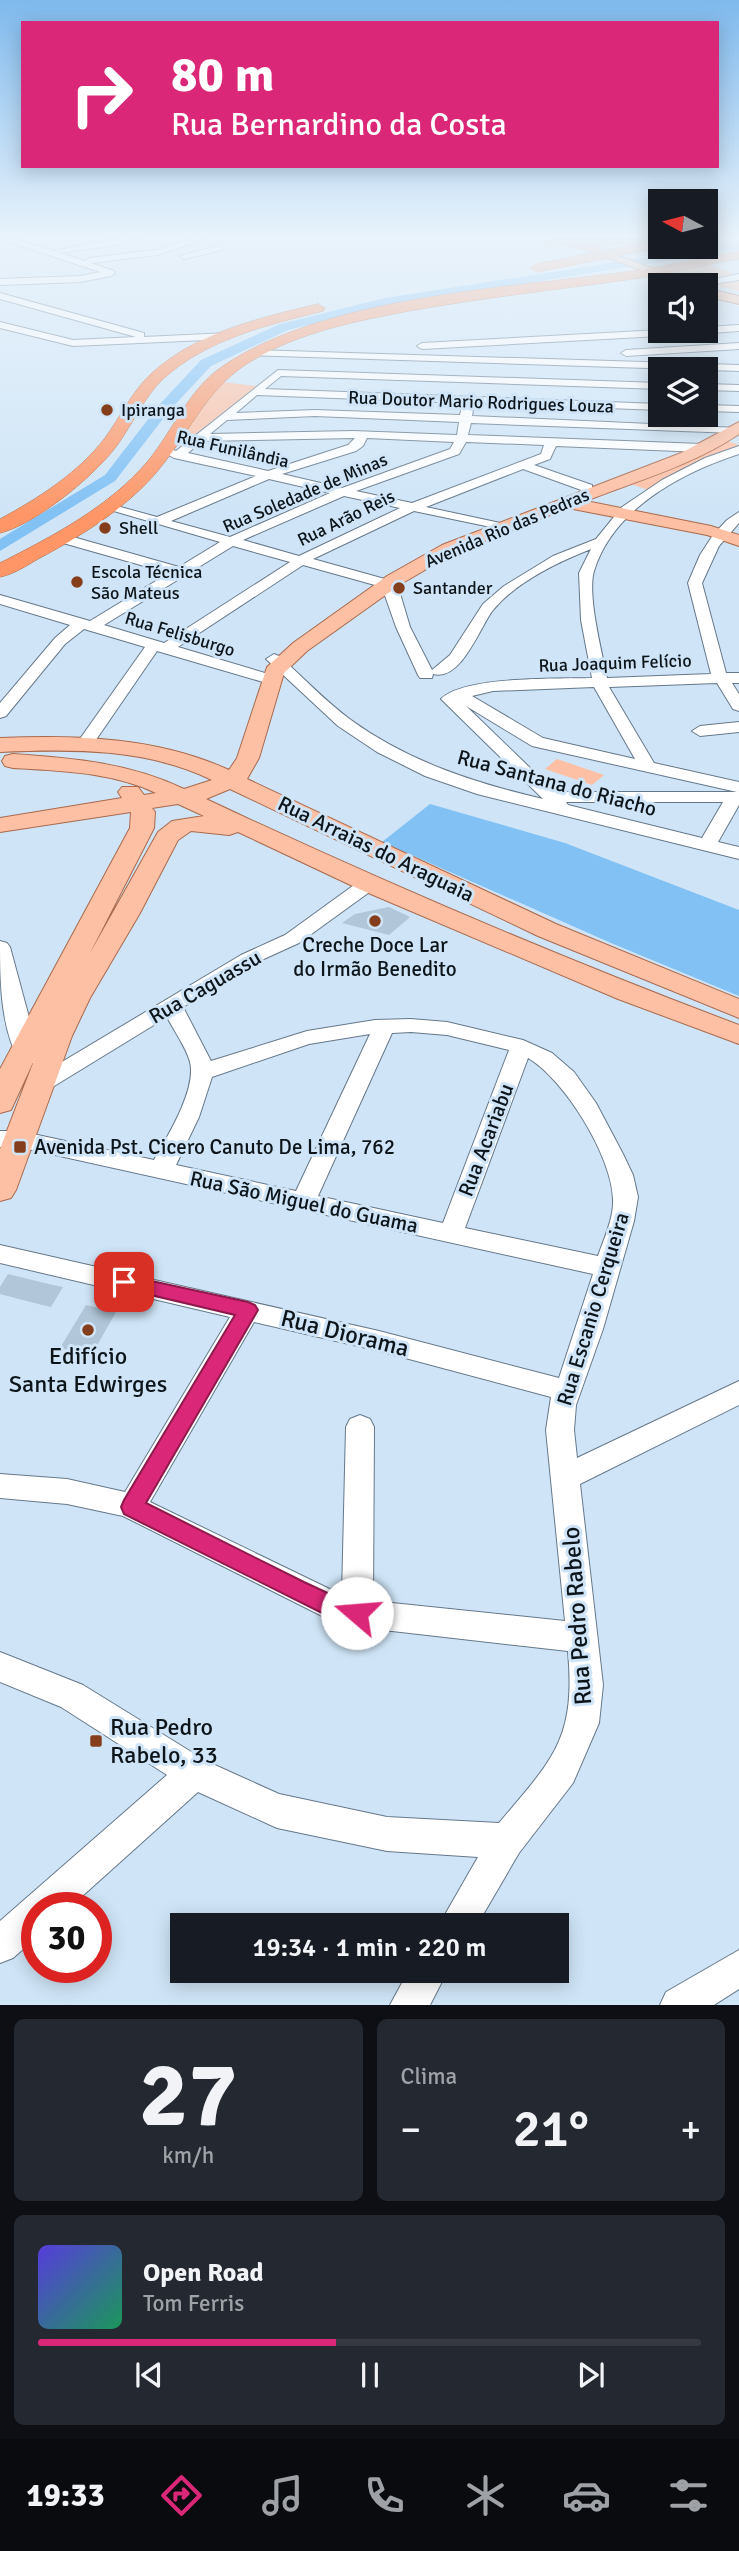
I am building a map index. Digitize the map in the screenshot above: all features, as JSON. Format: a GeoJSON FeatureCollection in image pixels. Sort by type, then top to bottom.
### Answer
{"type":"FeatureCollection","features":[{"type":"Feature","properties":{"kind":"highway"},"geometry":{"type":"LineString","coordinates":[[0,527],[54,495],[89,468],[111,442],[141,394],[159,375],[196,351],[247,329]]}},
{"type":"Feature","properties":{"kind":"highway"},"geometry":{"type":"LineString","coordinates":[[0,571],[61,538],[106,507],[171,453],[199,395],[226,371],[254,353],[292,336],[317,329]]}},
{"type":"Feature","properties":{"kind":"main road","name":"Avenida Rio das Pedras"},"geometry":{"type":"LineString","coordinates":[[225,776],[263,678],[277,661],[384,583],[496,526],[697,448],[735,426]]}},
{"type":"Feature","properties":{"kind":"main road"},"geometry":{"type":"LineString","coordinates":[[571,497],[734,537]]}},
{"type":"Feature","properties":{"kind":"main road","name":"Avenida Rio das Pedras"},"geometry":{"type":"LineString","coordinates":[[225,776],[242,771],[248,758],[263,678]]}},
{"type":"Feature","properties":{"kind":"main road","name":"Rua Arraias do Araguaia"},"geometry":{"type":"LineString","coordinates":[[0,745],[84,754],[176,757],[225,776],[547,930],[739,1009]]}},
{"type":"Feature","properties":{"kind":"main road"},"geometry":{"type":"LineString","coordinates":[[176,757],[218,756],[237,749]]}},
{"type":"Feature","properties":{"kind":"main road"},"geometry":{"type":"LineString","coordinates":[[84,754],[113,779],[146,817]]}},
{"type":"Feature","properties":{"kind":"main road","name":"Rua Arraias do Araguaia"},"geometry":{"type":"LineString","coordinates":[[0,761],[84,754],[181,794],[368,884],[628,993],[739,1035]]}},
{"type":"Feature","properties":{"kind":"main road"},"geometry":{"type":"LineString","coordinates":[[0,1104],[24,1051],[146,817],[181,794],[225,776]]}},
{"type":"Feature","properties":{"kind":"main road"},"geometry":{"type":"LineString","coordinates":[[0,825],[146,817]]}},
{"type":"Feature","properties":{"kind":"main road"},"geometry":{"type":"LineString","coordinates":[[0,1190],[10,1139],[40,1082],[76,998],[127,913],[146,817]]}},
{"type":"Feature","properties":{"kind":"main road"},"geometry":{"type":"LineString","coordinates":[[0,818],[146,817],[181,825],[198,823],[274,840]]}},
{"type":"Feature","properties":{"kind":"street"},"geometry":{"type":"LineString","coordinates":[[18,329],[73,343],[228,335]]}},
{"type":"Feature","properties":{"kind":"street"},"geometry":{"type":"LineString","coordinates":[[109,329],[152,341]]}},
{"type":"Feature","properties":{"kind":"street"},"geometry":{"type":"LineString","coordinates":[[337,354],[648,334]]}},
{"type":"Feature","properties":{"kind":"street"},"geometry":{"type":"LineString","coordinates":[[178,339],[196,351]]}},
{"type":"Feature","properties":{"kind":"street"},"geometry":{"type":"LineString","coordinates":[[483,343],[505,371],[503,402]]}},
{"type":"Feature","properties":{"kind":"street"},"geometry":{"type":"LineString","coordinates":[[254,353],[499,361],[551,360],[739,346]]}},
{"type":"Feature","properties":{"kind":"street"},"geometry":{"type":"LineString","coordinates":[[551,360],[739,368]]}},
{"type":"Feature","properties":{"kind":"street"},"geometry":{"type":"LineString","coordinates":[[171,453],[200,438],[278,373],[648,386]]}},
{"type":"Feature","properties":{"kind":"street"},"geometry":{"type":"LineString","coordinates":[[718,387],[739,388]]}},
{"type":"Feature","properties":{"kind":"street"},"geometry":{"type":"LineString","coordinates":[[255,393],[648,407]]}},
{"type":"Feature","properties":{"kind":"street"},"geometry":{"type":"LineString","coordinates":[[462,438],[468,400]]}},
{"type":"Feature","properties":{"kind":"street"},"geometry":{"type":"LineString","coordinates":[[718,408],[739,409]]}},
{"type":"Feature","properties":{"kind":"street","name":"Rua Doutor Mario Rodrigues Louza"},"geometry":{"type":"LineString","coordinates":[[225,417],[301,413],[735,426]]}},
{"type":"Feature","properties":{"kind":"street"},"geometry":{"type":"LineString","coordinates":[[200,438],[362,435],[697,448]]}},
{"type":"Feature","properties":{"kind":"street"},"geometry":{"type":"LineString","coordinates":[[159,521],[268,475],[352,448],[359,444],[362,435]]}},
{"type":"Feature","properties":{"kind":"street","name":"Rua Soledade de Minas"},"geometry":{"type":"LineString","coordinates":[[0,713],[61,641],[86,626],[231,541],[343,492],[452,453],[462,438]]}},
{"type":"Feature","properties":{"kind":"street","name":"Rua Arão Reis"},"geometry":{"type":"LineString","coordinates":[[158,648],[302,560],[412,507],[524,466],[548,454],[551,442]]}},
{"type":"Feature","properties":{"kind":"street"},"geometry":{"type":"LineString","coordinates":[[649,768],[602,690],[589,620],[586,573],[601,542],[625,512],[677,477],[709,460],[739,450]]}},
{"type":"Feature","properties":{"kind":"street","name":"Rua Funilândia"},"geometry":{"type":"LineString","coordinates":[[171,453],[496,526]]}},
{"type":"Feature","properties":{"kind":"street"},"geometry":{"type":"LineString","coordinates":[[524,466],[571,497]]}},
{"type":"Feature","properties":{"kind":"street"},"geometry":{"type":"LineString","coordinates":[[106,507],[384,583],[392,590],[403,627],[418,657],[556,802],[738,793]]}},
{"type":"Feature","properties":{"kind":"street"},"geometry":{"type":"LineString","coordinates":[[739,516],[734,537],[698,571],[695,583],[720,679],[739,706]]}},
{"type":"Feature","properties":{"kind":"street"},"geometry":{"type":"LineString","coordinates":[[61,538],[182,572]]}},
{"type":"Feature","properties":{"kind":"street"},"geometry":{"type":"LineString","coordinates":[[446,684],[485,611],[496,598],[581,547],[601,542]]}},
{"type":"Feature","properties":{"kind":"street","name":"Rua Felisburgo"},"geometry":{"type":"LineString","coordinates":[[2,602],[263,678]]}},
{"type":"Feature","properties":{"kind":"street"},"geometry":{"type":"LineString","coordinates":[[84,754],[158,648]]}},
{"type":"Feature","properties":{"kind":"street","name":"Rua Santana do Riacho"},"geometry":{"type":"LineString","coordinates":[[277,661],[344,723],[383,748],[449,779],[556,802],[620,823],[739,853]]}},
{"type":"Feature","properties":{"kind":"street","name":"Rua Joaquim Felício"},"geometry":{"type":"LineString","coordinates":[[446,684],[493,686],[739,678]]}},
{"type":"Feature","properties":{"kind":"street"},"geometry":{"type":"LineString","coordinates":[[446,684],[538,742],[649,768],[738,793]]}},
{"type":"Feature","properties":{"kind":"street"},"geometry":{"type":"LineString","coordinates":[[700,731],[739,727]]}},
{"type":"Feature","properties":{"kind":"street"},"geometry":{"type":"LineString","coordinates":[[707,845],[738,793]]}},
{"type":"Feature","properties":{"kind":"street"},"geometry":{"type":"LineString","coordinates":[[620,823],[614,808],[626,797]]}},
{"type":"Feature","properties":{"kind":"street","name":"Rua Caguassu"},"geometry":{"type":"LineString","coordinates":[[40,1082],[248,959],[292,939],[368,884]]}},
{"type":"Feature","properties":{"kind":"street"},"geometry":{"type":"LineString","coordinates":[[0,947],[24,1051],[40,1082]]}},
{"type":"Feature","properties":{"kind":"street"},"geometry":{"type":"LineString","coordinates":[[161,1171],[197,1093],[202,1072],[201,1062],[171,1005]]}},
{"type":"Feature","properties":{"kind":"street","name":"Rua Escanio Cerqueira"},"geometry":{"type":"LineString","coordinates":[[202,1072],[277,1044],[334,1030],[420,1024],[471,1032],[521,1047],[561,1071],[586,1105],[616,1164],[625,1191],[625,1208],[608,1268],[576,1371],[565,1390],[560,1406],[566,1477]]}},
{"type":"Feature","properties":{"kind":"street"},"geometry":{"type":"LineString","coordinates":[[303,1202],[384,1026]]}},
{"type":"Feature","properties":{"kind":"street","name":"Rua Acariabu"},"geometry":{"type":"LineString","coordinates":[[451,1233],[521,1047]]}},
{"type":"Feature","properties":{"kind":"street","name":"Rua São Miguel do Guama"},"geometry":{"type":"LineString","coordinates":[[10,1139],[608,1268]]}},
{"type":"Feature","properties":{"kind":"street","name":"Rua Diorama"},"geometry":{"type":"LineString","coordinates":[[0,1254],[248,1310],[565,1390]]}},
{"type":"Feature","properties":{"kind":"street"},"geometry":{"type":"LineString","coordinates":[[132,1507],[248,1310]]}},
{"type":"Feature","properties":{"kind":"street"},"geometry":{"type":"LineString","coordinates":[[566,1477],[739,1392]]}},
{"type":"Feature","properties":{"kind":"street"},"geometry":{"type":"LineString","coordinates":[[357,1613],[360,1427]]}},
{"type":"Feature","properties":{"kind":"street","name":"Rua Pedro Rabelo"},"geometry":{"type":"LineString","coordinates":[[464,1913],[507,1841],[545,1794],[573,1751],[584,1722],[587,1685],[566,1477]]}},
{"type":"Feature","properties":{"kind":"street"},"geometry":{"type":"LineString","coordinates":[[0,1486],[69,1490],[109,1498],[330,1606],[357,1613],[583,1638]]}},
{"type":"Feature","properties":{"kind":"street"},"geometry":{"type":"LineString","coordinates":[[0,1667],[72,1696],[194,1773],[277,1811],[387,1834],[507,1841]]}},
{"type":"Feature","properties":{"kind":"street"},"geometry":{"type":"LineString","coordinates":[[61,1892],[194,1773]]}},
{"type":"Feature","properties":{"kind":"street"},"geometry":{"type":"LineString","coordinates":[[0,1945],[21,1927]]}},
{"type":"Feature","properties":{"kind":"street"},"geometry":{"type":"LineString","coordinates":[[679,2005],[739,1968]]}},
{"type":"Feature","properties":{"kind":"street"},"geometry":{"type":"LineString","coordinates":[[409,2005],[422,1983]]}},
{"type":"Feature","properties":{"kind":"shaded area"},"geometry":{"type":"Polygon","coordinates":[[[222,382],[257,386],[179,447],[192,419],[222,382]]]}},
{"type":"Feature","properties":{"kind":"shaded area"},"geometry":{"type":"Polygon","coordinates":[[[727,441],[739,445],[739,448],[648,490],[628,483],[727,441]]]}},
{"type":"Feature","properties":{"kind":"shaded area"},"geometry":{"type":"Polygon","coordinates":[[[557,759],[604,775],[592,785],[545,769],[557,759]]]}},
{"type":"Feature","properties":{"kind":"water"},"geometry":{"type":"Polygon","coordinates":[[[430,804],[565,843],[739,910],[739,996],[382,842],[430,804]]]}},
{"type":"Feature","properties":{"kind":"building","name":"Creche Doce Lar do Irmão Benedito"},"geometry":{"type":"Polygon","coordinates":[[[389,907],[410,917],[389,935],[342,923],[355,914],[389,907]]]}},
{"type":"Feature","properties":{"kind":"building"},"geometry":{"type":"Polygon","coordinates":[[[8,1274],[63,1287],[51,1307],[42,1305],[0,1294],[0,1287],[8,1274]]]}},
{"type":"Feature","properties":{"kind":"building","name":"Edifício Santa Edwirges"},"geometry":{"type":"Polygon","coordinates":[[[86,1305],[116,1312],[91,1356],[60,1348],[86,1305]]]}},
{"type":"Feature","properties":{"kind":"waterway"},"geometry":{"type":"LineString","coordinates":[[0,546],[110,478],[164,408],[206,363],[281,329]]}},
{"type":"Feature","properties":{"kind":"place","name":"Ipiranga"},"geometry":{"type":"Point","coordinates":[107,410]}},
{"type":"Feature","properties":{"kind":"place","name":"Shell"},"geometry":{"type":"Point","coordinates":[105,528]}},
{"type":"Feature","properties":{"kind":"place","name":"Escola Técnica São Mateus"},"geometry":{"type":"Point","coordinates":[77,582]}},
{"type":"Feature","properties":{"kind":"place","name":"Santander"},"geometry":{"type":"Point","coordinates":[399,588]}},
{"type":"Feature","properties":{"kind":"place","name":"Creche Doce Lar do Irmão Benedito"},"geometry":{"type":"Point","coordinates":[375,921]}},
{"type":"Feature","properties":{"kind":"place","name":"Avenida Pst. Cicero Canuto De Lima, 762"},"geometry":{"type":"Point","coordinates":[20,1147]}},
{"type":"Feature","properties":{"kind":"place","name":"Edifício Santa Edwirges"},"geometry":{"type":"Point","coordinates":[88,1330]}},
{"type":"Feature","properties":{"kind":"place","name":"Rua Pedro Rabelo, 33"},"geometry":{"type":"Point","coordinates":[96,1741]}},
{"type":"Feature","properties":{"kind":"route"},"geometry":{"type":"LineString","coordinates":[[124,1282],[248,1310],[132,1507],[296,1590],[330,1606],[357,1613]]}}]}
